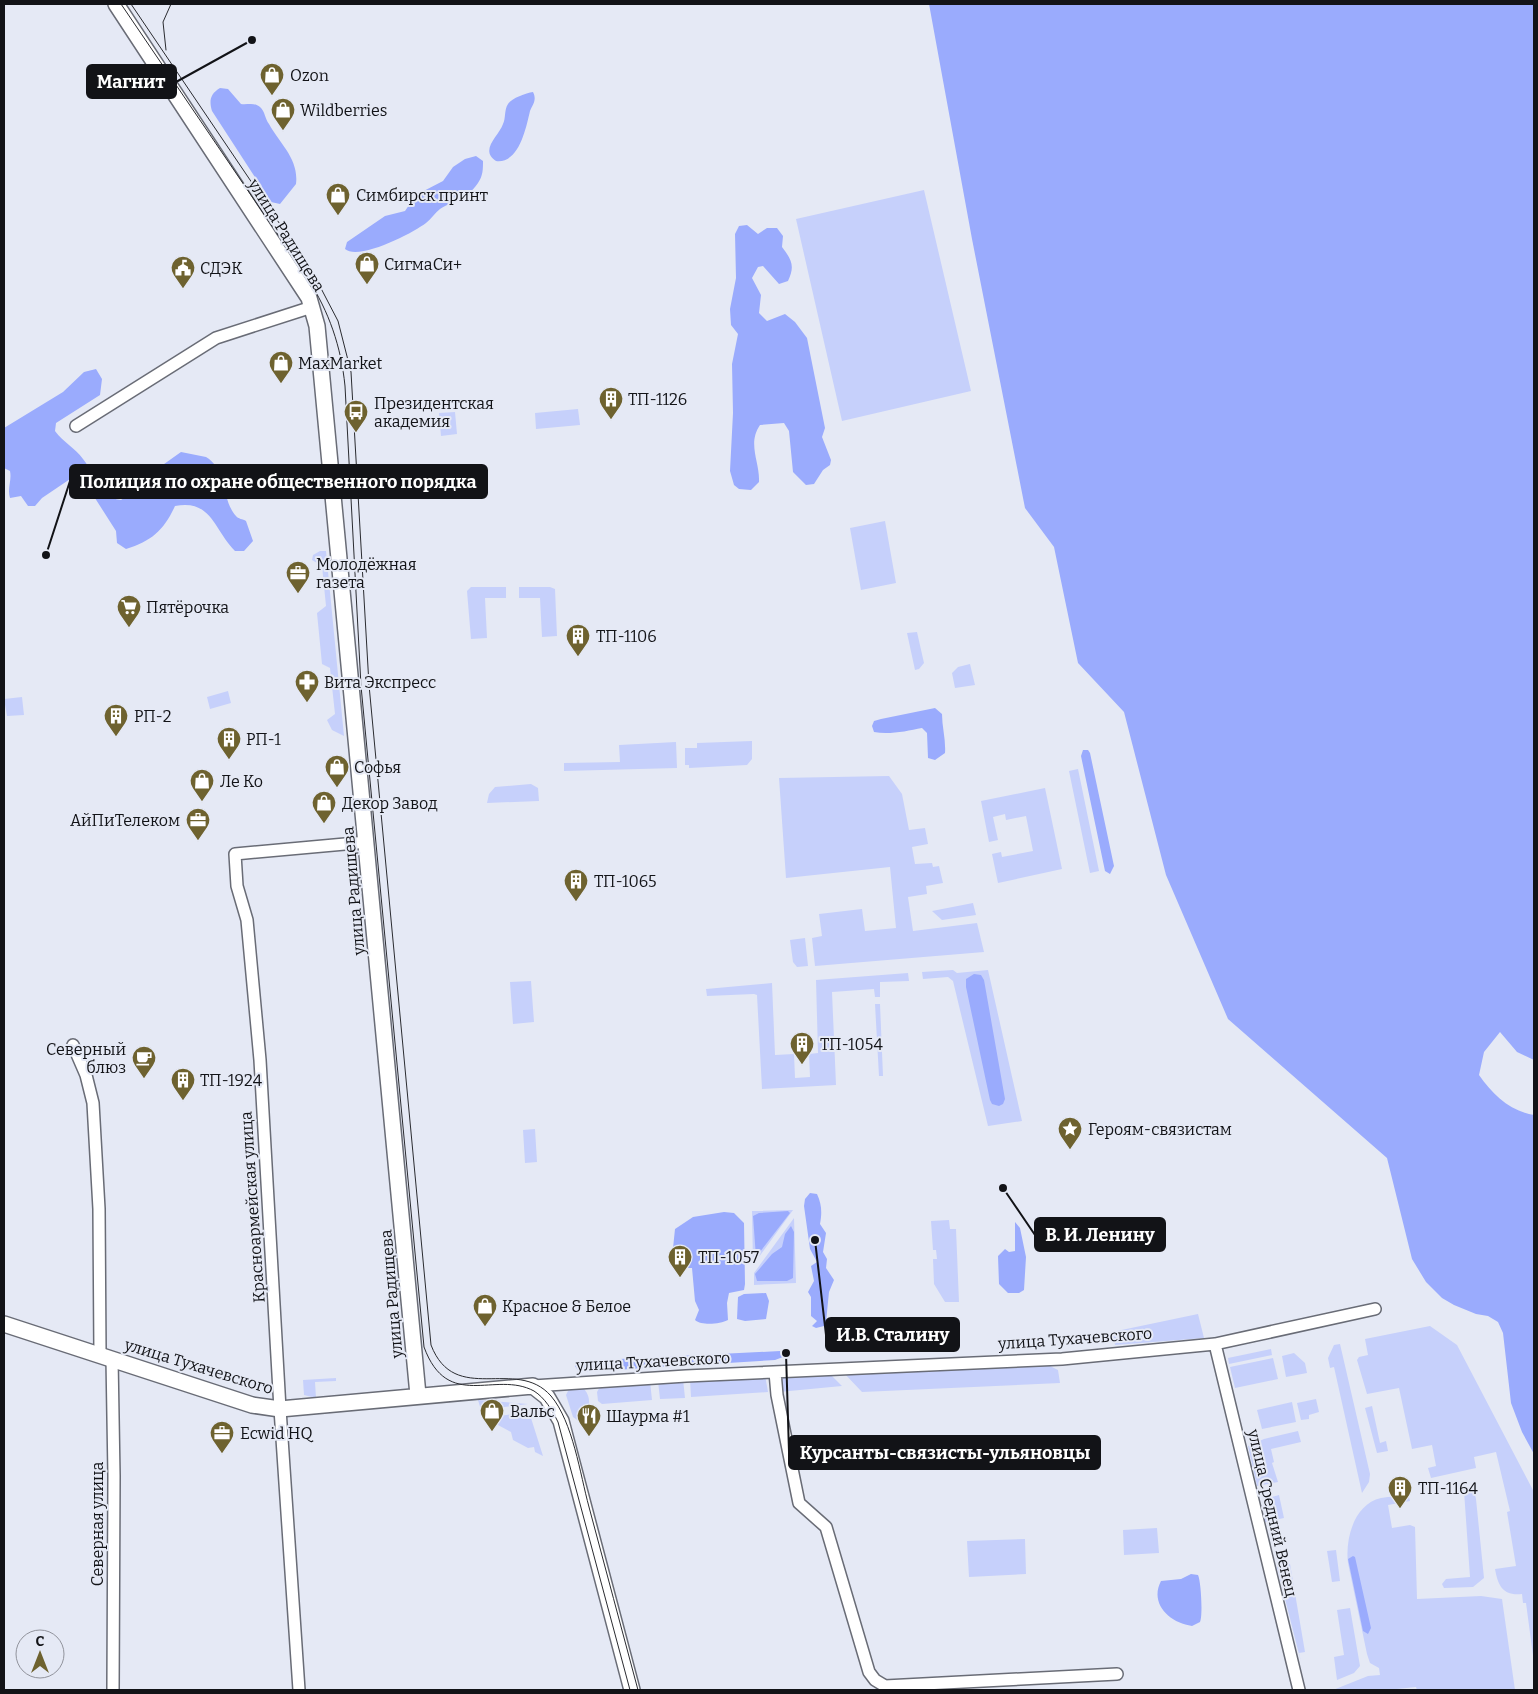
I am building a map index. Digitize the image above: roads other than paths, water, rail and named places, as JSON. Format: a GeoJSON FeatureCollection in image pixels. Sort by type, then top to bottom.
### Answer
{"type":"FeatureCollection","features":[{"type":"Feature","properties":{"kind":"street","name":"улица Радищева"},"geometry":{"type":"LineString","coordinates":[[116,4],[309,298],[320,339],[418,1395]]}},
{"type":"Feature","properties":{"kind":"street"},"geometry":{"type":"LineString","coordinates":[[76,426],[216,338],[312,307]]}},
{"type":"Feature","properties":{"kind":"street","name":"Красноармейская улица"},"geometry":{"type":"LineString","coordinates":[[299,1690],[280,1409],[260,1060],[247,920],[237,886],[235,854],[367,842]]}},
{"type":"Feature","properties":{"kind":"street","name":"Северная улица"},"geometry":{"type":"LineString","coordinates":[[73,1045],[86,1075],[93,1103],[114,1476],[113,1690]]}},
{"type":"Feature","properties":{"kind":"street","name":"улица Тухачевского"},"geometry":{"type":"LineString","coordinates":[[533,1386],[1062,1358],[1215,1344],[1375,1309]]}},
{"type":"Feature","properties":{"kind":"street","name":"улица Тухачевского"},"geometry":{"type":"LineString","coordinates":[[4,1324],[252,1404],[280,1409],[418,1395]]}},
{"type":"Feature","properties":{"kind":"street","name":"улица Средний Венец"},"geometry":{"type":"LineString","coordinates":[[1215,1344],[1299,1690]]}},
{"type":"Feature","properties":{"kind":"street"},"geometry":{"type":"LineString","coordinates":[[775,1372],[777,1395],[799,1503],[826,1527],[869,1672],[875,1680],[885,1686],[1117,1674]]}},
{"type":"Feature","properties":{"kind":"street"},"geometry":{"type":"LineString","coordinates":[[418,1395],[533,1386],[547,1397],[561,1421],[632,1690]]}},
{"type":"Feature","properties":{"kind":"tram line"},"geometry":{"type":"LineString","coordinates":[[121,4],[308,279],[328,317],[337,343],[345,386],[361,686],[424,1347],[434,1367],[446,1378],[459,1384],[519,1386],[538,1394],[553,1413],[558,1422],[630,1690]]}},
{"type":"Feature","properties":{"kind":"tram line"},"geometry":{"type":"LineString","coordinates":[[131,4],[313,273],[338,321],[351,372],[369,685],[431,1345],[442,1363],[455,1374],[470,1378],[521,1380],[537,1385],[551,1396],[559,1407],[575,1449],[638,1690]]}},
{"type":"Feature","properties":{"kind":"tram line"},"geometry":{"type":"LineString","coordinates":[[166,50],[163,22],[171,4]]}},
{"type":"Feature","properties":{"kind":"place","name":"Магнит"},"geometry":{"type":"Point","coordinates":[252,40]}},
{"type":"Feature","properties":{"kind":"place","name":"Ozon"},"geometry":{"type":"Point","coordinates":[272,96]}},
{"type":"Feature","properties":{"kind":"place","name":"Wildberries"},"geometry":{"type":"Point","coordinates":[283,131]}},
{"type":"Feature","properties":{"kind":"place","name":"Симбирск принт"},"geometry":{"type":"Point","coordinates":[338,216]}},
{"type":"Feature","properties":{"kind":"place","name":"СигмаСи+"},"geometry":{"type":"Point","coordinates":[367,285]}},
{"type":"Feature","properties":{"kind":"place","name":"СДЭК"},"geometry":{"type":"Point","coordinates":[183,289]}},
{"type":"Feature","properties":{"kind":"place","name":"MaxMarket"},"geometry":{"type":"Point","coordinates":[281,384]}},
{"type":"Feature","properties":{"kind":"place","name":"ТП-1126"},"geometry":{"type":"Point","coordinates":[611,420]}},
{"type":"Feature","properties":{"kind":"place","name":"Президентская академия"},"geometry":{"type":"Point","coordinates":[356,433]}},
{"type":"Feature","properties":{"kind":"place","name":"Полиция по охране общественного порядка"},"geometry":{"type":"Point","coordinates":[46,555]}},
{"type":"Feature","properties":{"kind":"place","name":"Молодёжная газета"},"geometry":{"type":"Point","coordinates":[298,594]}},
{"type":"Feature","properties":{"kind":"place","name":"Пятёрочка"},"geometry":{"type":"Point","coordinates":[129,628]}},
{"type":"Feature","properties":{"kind":"place","name":"ТП-1106"},"geometry":{"type":"Point","coordinates":[578,657]}},
{"type":"Feature","properties":{"kind":"place","name":"Вита Экспресс"},"geometry":{"type":"Point","coordinates":[307,703]}},
{"type":"Feature","properties":{"kind":"place","name":"РП-2"},"geometry":{"type":"Point","coordinates":[116,737]}},
{"type":"Feature","properties":{"kind":"place","name":"РП-1"},"geometry":{"type":"Point","coordinates":[229,760]}},
{"type":"Feature","properties":{"kind":"place","name":"Софья"},"geometry":{"type":"Point","coordinates":[337,788]}},
{"type":"Feature","properties":{"kind":"place","name":"Ле Ко"},"geometry":{"type":"Point","coordinates":[202,802]}},
{"type":"Feature","properties":{"kind":"place","name":"Декор Завод"},"geometry":{"type":"Point","coordinates":[324,824]}},
{"type":"Feature","properties":{"kind":"place","name":"АйПиТелеком"},"geometry":{"type":"Point","coordinates":[198,841]}},
{"type":"Feature","properties":{"kind":"place","name":"ТП-1065"},"geometry":{"type":"Point","coordinates":[576,902]}},
{"type":"Feature","properties":{"kind":"place","name":"ТП-1054"},"geometry":{"type":"Point","coordinates":[802,1065]}},
{"type":"Feature","properties":{"kind":"place","name":"Северный блюз"},"geometry":{"type":"Point","coordinates":[144,1079]}},
{"type":"Feature","properties":{"kind":"place","name":"ТП-1924"},"geometry":{"type":"Point","coordinates":[183,1101]}},
{"type":"Feature","properties":{"kind":"place","name":"Героям-связистам"},"geometry":{"type":"Point","coordinates":[1070,1150]}},
{"type":"Feature","properties":{"kind":"place","name":"В. И. Ленину"},"geometry":{"type":"Point","coordinates":[1003,1188]}},
{"type":"Feature","properties":{"kind":"place","name":"И.В. Сталину"},"geometry":{"type":"Point","coordinates":[815,1240]}},
{"type":"Feature","properties":{"kind":"place","name":"ТП-1057"},"geometry":{"type":"Point","coordinates":[680,1278]}},
{"type":"Feature","properties":{"kind":"place","name":"Красное & Белое"},"geometry":{"type":"Point","coordinates":[485,1327]}},
{"type":"Feature","properties":{"kind":"place","name":"Курсанты-связисты-ульяновцы"},"geometry":{"type":"Point","coordinates":[786,1353]}},
{"type":"Feature","properties":{"kind":"place","name":"Вальс"},"geometry":{"type":"Point","coordinates":[492,1432]}},
{"type":"Feature","properties":{"kind":"place","name":"Шаурма #1"},"geometry":{"type":"Point","coordinates":[589,1437]}},
{"type":"Feature","properties":{"kind":"place","name":"Ecwid HQ"},"geometry":{"type":"Point","coordinates":[222,1454]}},
{"type":"Feature","properties":{"kind":"place","name":"ТП-1164"},"geometry":{"type":"Point","coordinates":[1400,1509]}}]}
